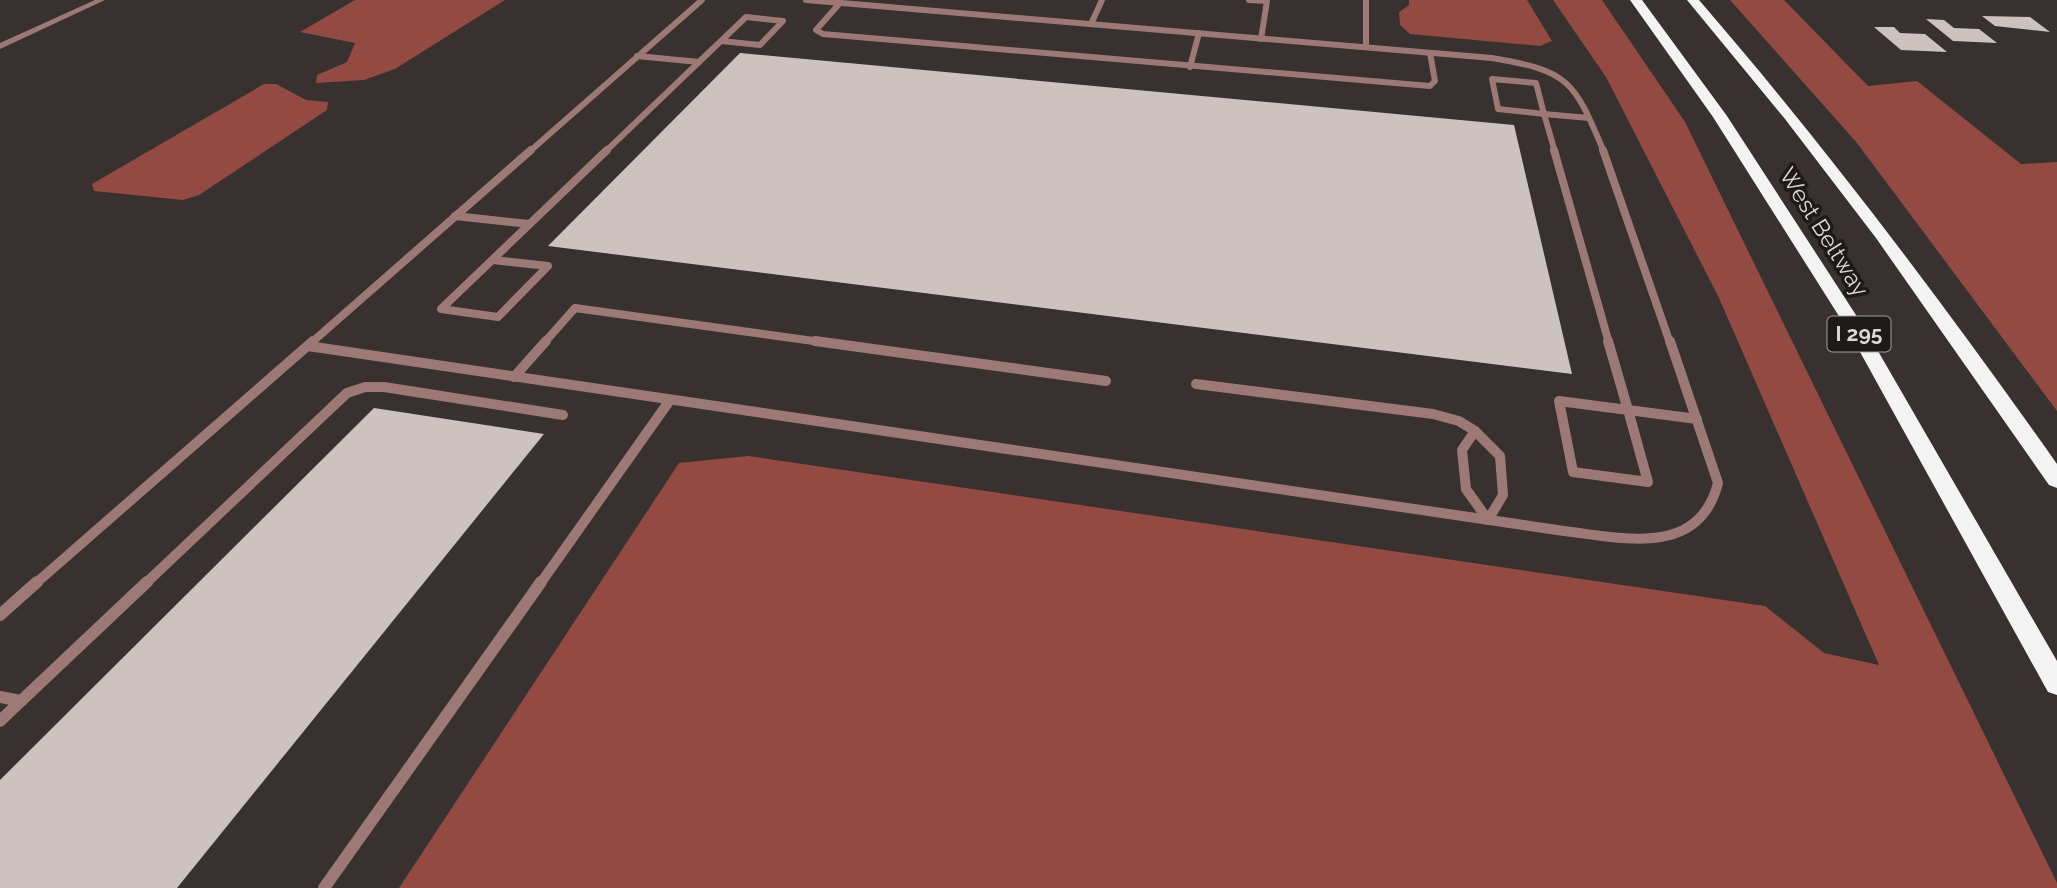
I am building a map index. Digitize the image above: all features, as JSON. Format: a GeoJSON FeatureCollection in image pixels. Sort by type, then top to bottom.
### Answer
{"type":"FeatureCollection","features":[{"type":"Feature","properties":{"kind":"highway","name":"West Beltway"},"geometry":{"type":"LineString","coordinates":[[1636,0],[1720,116],[1858,332],[2057,684]]}},
{"type":"Feature","properties":{"kind":"highway","name":"West Beltway"},"geometry":{"type":"LineString","coordinates":[[1693,0],[1782,107],[1880,232],[2057,480]]}},
{"type":"Feature","properties":{"kind":"street"},"geometry":{"type":"LineString","coordinates":[[0,46],[101,0]]}},
{"type":"Feature","properties":{"kind":"lane"},"geometry":{"type":"LineString","coordinates":[[0,615],[702,0]]}},
{"type":"Feature","properties":{"kind":"lane"},"geometry":{"type":"LineString","coordinates":[[307,346],[1488,520],[1650,539],[1682,534],[1698,522],[1712,506],[1718,483],[1608,161],[1577,93],[1552,72],[1512,61],[1430,53],[806,0]]}},
{"type":"Feature","properties":{"kind":"lane"},"geometry":{"type":"LineString","coordinates":[[1091,24],[1102,0]]}},
{"type":"Feature","properties":{"kind":"lane"},"geometry":{"type":"LineString","coordinates":[[1249,0],[1267,1],[1261,38]]}},
{"type":"Feature","properties":{"kind":"lane"},"geometry":{"type":"LineString","coordinates":[[1366,0],[1366,47]]}},
{"type":"Feature","properties":{"kind":"lane"},"geometry":{"type":"LineString","coordinates":[[848,2],[816,30],[823,34],[1430,86],[1435,81],[1430,53]]}},
{"type":"Feature","properties":{"kind":"lane"},"geometry":{"type":"LineString","coordinates":[[492,260],[548,266],[498,317],[441,309],[529,224],[746,17],[783,21],[760,44],[721,41]]}},
{"type":"Feature","properties":{"kind":"lane"},"geometry":{"type":"LineString","coordinates":[[1191,66],[1199,33]]}},
{"type":"Feature","properties":{"kind":"lane"},"geometry":{"type":"LineString","coordinates":[[637,56],[699,62]]}},
{"type":"Feature","properties":{"kind":"lane"},"geometry":{"type":"LineString","coordinates":[[1589,118],[1544,113],[1498,109],[1492,79],[1536,83],[1544,113],[1628,410],[1648,482],[1573,472],[1559,401],[1628,410],[1697,419]]}},
{"type":"Feature","properties":{"kind":"lane"},"geometry":{"type":"LineString","coordinates":[[456,216],[529,224]]}},
{"type":"Feature","properties":{"kind":"lane"},"geometry":{"type":"LineString","coordinates":[[514,377],[575,308],[1106,381]]}},
{"type":"Feature","properties":{"kind":"lane"},"geometry":{"type":"LineString","coordinates":[[1196,384],[1433,414],[1459,421],[1475,430],[1500,456],[1503,495],[1488,520]]}},
{"type":"Feature","properties":{"kind":"lane"},"geometry":{"type":"LineString","coordinates":[[0,721],[347,393],[365,387],[384,387],[563,415]]}},
{"type":"Feature","properties":{"kind":"lane"},"geometry":{"type":"LineString","coordinates":[[324,888],[670,400]]}},
{"type":"Feature","properties":{"kind":"lane"},"geometry":{"type":"LineString","coordinates":[[1475,430],[1462,450],[1466,489],[1488,520]]}},
{"type":"Feature","properties":{"kind":"lane"},"geometry":{"type":"LineString","coordinates":[[0,697],[21,701]]}},
{"type":"Feature","properties":{"kind":"shaded area"},"geometry":{"type":"Polygon","coordinates":[[[355,0],[505,0],[395,69],[364,80],[316,83],[317,75],[347,62],[355,43],[300,32],[355,0]]]}},
{"type":"Feature","properties":{"kind":"shaded area"},"geometry":{"type":"Polygon","coordinates":[[[1409,0],[1527,0],[1552,41],[1540,46],[1410,34],[1400,25],[1399,12],[1409,5],[1409,0]]]}},
{"type":"Feature","properties":{"kind":"shaded area"},"geometry":{"type":"Polygon","coordinates":[[[1553,0],[1602,0],[1685,122],[2057,883],[2057,888],[399,888],[679,463],[748,456],[1765,606],[1824,653],[1879,665],[1719,298],[1606,77],[1553,0]]]}},
{"type":"Feature","properties":{"kind":"shaded area"},"geometry":{"type":"Polygon","coordinates":[[[1730,0],[1784,0],[1868,86],[1917,81],[2021,164],[2057,162],[2057,411],[1857,143],[1730,0]]]}},
{"type":"Feature","properties":{"kind":"shaded area"},"geometry":{"type":"Polygon","coordinates":[[[264,84],[276,84],[306,100],[328,102],[327,110],[199,195],[183,200],[94,191],[92,184],[264,84]]]}},
{"type":"Feature","properties":{"kind":"building"},"geometry":{"type":"Polygon","coordinates":[[[1982,16],[2030,17],[2050,32],[1995,26],[1982,16]]]}},
{"type":"Feature","properties":{"kind":"building"},"geometry":{"type":"Polygon","coordinates":[[[1926,19],[1944,20],[1954,28],[1979,29],[1997,43],[1953,41],[1926,19]]]}},
{"type":"Feature","properties":{"kind":"building"},"geometry":{"type":"Polygon","coordinates":[[[1874,27],[1894,27],[1900,33],[1925,34],[1947,52],[1901,50],[1874,27]]]}},
{"type":"Feature","properties":{"kind":"building"},"geometry":{"type":"Polygon","coordinates":[[[740,53],[1514,125],[1572,374],[548,246],[740,53]]]}},
{"type":"Feature","properties":{"kind":"building"},"geometry":{"type":"Polygon","coordinates":[[[374,408],[544,434],[177,888],[0,888],[0,780],[374,408]]]}}]}
